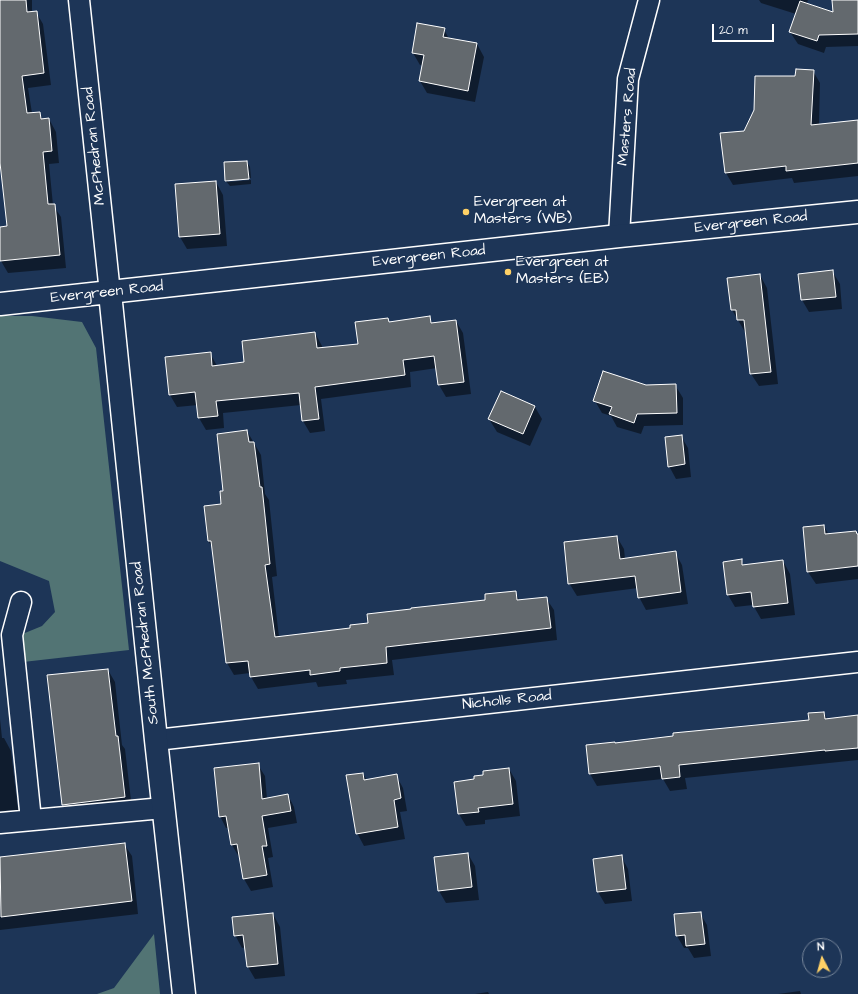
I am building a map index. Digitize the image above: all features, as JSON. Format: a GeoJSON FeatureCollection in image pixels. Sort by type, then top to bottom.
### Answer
{"type":"FeatureCollection","features":[{"type":"Feature","properties":{"kind":"street","name":"McPhedran Road"},"geometry":{"type":"LineString","coordinates":[[79,0],[110,292]]}},
{"type":"Feature","properties":{"kind":"street","name":"Masters Road"},"geometry":{"type":"LineString","coordinates":[[619,236],[628,79],[648,0]]}},
{"type":"Feature","properties":{"kind":"street","name":"Evergreen Road"},"geometry":{"type":"LineString","coordinates":[[0,304],[619,236],[858,212]]}},
{"type":"Feature","properties":{"kind":"street","name":"South McPhedran Road"},"geometry":{"type":"LineString","coordinates":[[110,292],[163,808],[184,994]]}},
{"type":"Feature","properties":{"kind":"street"},"geometry":{"type":"LineString","coordinates":[[21,602],[12,635],[31,820]]}},
{"type":"Feature","properties":{"kind":"street","name":"Nicholls Road"},"geometry":{"type":"LineString","coordinates":[[156,740],[858,662]]}},
{"type":"Feature","properties":{"kind":"street"},"geometry":{"type":"LineString","coordinates":[[0,823],[163,808]]}},
{"type":"Feature","properties":{"kind":"green space"},"geometry":{"type":"Polygon","coordinates":[[[0,316],[32,316],[82,322],[96,348],[129,650],[23,662],[20,635],[42,626],[55,612],[49,581],[0,561],[0,316]]]}},
{"type":"Feature","properties":{"kind":"green space"},"geometry":{"type":"Polygon","coordinates":[[[154,934],[160,994],[97,994],[114,988],[154,934]]]}},
{"type":"Feature","properties":{"kind":"building"},"geometry":{"type":"Polygon","coordinates":[[[0,0],[26,0],[27,12],[37,11],[44,73],[22,76],[27,113],[40,112],[41,119],[49,118],[52,151],[43,152],[48,204],[55,204],[60,255],[0,261],[0,227],[7,226],[0,163],[0,0]]]}},
{"type":"Feature","properties":{"kind":"building"},"geometry":{"type":"Polygon","coordinates":[[[832,0],[858,0],[858,34],[819,35],[817,41],[789,32],[800,1],[833,12],[832,0]]]}},
{"type":"Feature","properties":{"kind":"building"},"geometry":{"type":"Polygon","coordinates":[[[417,23],[445,28],[443,37],[477,43],[468,91],[419,81],[424,55],[412,53],[417,23]]]}},
{"type":"Feature","properties":{"kind":"building"},"geometry":{"type":"Polygon","coordinates":[[[796,69],[814,70],[811,125],[858,120],[858,163],[786,171],[786,166],[725,173],[720,133],[744,131],[754,110],[755,76],[795,76],[796,69]]]}},
{"type":"Feature","properties":{"kind":"building"},"geometry":{"type":"Polygon","coordinates":[[[247,161],[249,179],[225,181],[224,162],[247,161]]]}},
{"type":"Feature","properties":{"kind":"building"},"geometry":{"type":"Polygon","coordinates":[[[216,181],[220,234],[179,237],[175,184],[216,181]]]}},
{"type":"Feature","properties":{"kind":"building"},"geometry":{"type":"Polygon","coordinates":[[[833,270],[836,297],[801,300],[798,274],[833,270]]]}},
{"type":"Feature","properties":{"kind":"building"},"geometry":{"type":"Polygon","coordinates":[[[760,274],[771,372],[750,374],[744,320],[737,320],[736,310],[731,310],[727,278],[760,274]]]}},
{"type":"Feature","properties":{"kind":"building"},"geometry":{"type":"Polygon","coordinates":[[[430,316],[431,323],[456,320],[464,382],[438,385],[434,356],[403,360],[405,375],[315,387],[319,419],[302,421],[299,393],[216,401],[218,416],[198,418],[195,392],[169,395],[165,357],[211,352],[212,366],[244,362],[242,341],[315,332],[317,348],[358,344],[355,322],[388,318],[389,322],[430,316]]]}},
{"type":"Feature","properties":{"kind":"building"},"geometry":{"type":"Polygon","coordinates":[[[603,371],[646,385],[676,384],[677,413],[637,414],[634,423],[609,414],[612,407],[593,401],[603,371]]]}},
{"type":"Feature","properties":{"kind":"building"},"geometry":{"type":"Polygon","coordinates":[[[501,391],[535,406],[523,434],[488,419],[501,391]]]}},
{"type":"Feature","properties":{"kind":"building"},"geometry":{"type":"Polygon","coordinates":[[[247,430],[249,442],[254,442],[260,487],[262,487],[270,564],[265,565],[275,637],[350,628],[350,625],[368,623],[367,614],[485,600],[485,594],[516,591],[517,600],[547,597],[551,628],[386,647],[387,663],[340,668],[340,671],[310,675],[310,670],[250,677],[248,661],[226,663],[211,541],[208,541],[204,506],[221,504],[220,491],[223,491],[217,434],[247,430]]]}},
{"type":"Feature","properties":{"kind":"building"},"geometry":{"type":"Polygon","coordinates":[[[682,435],[685,464],[668,467],[665,437],[682,435]]]}},
{"type":"Feature","properties":{"kind":"building"},"geometry":{"type":"Polygon","coordinates":[[[824,525],[825,534],[856,531],[858,534],[858,566],[807,572],[803,527],[824,525]]]}},
{"type":"Feature","properties":{"kind":"building"},"geometry":{"type":"Polygon","coordinates":[[[617,536],[620,559],[676,551],[681,592],[638,598],[635,576],[568,584],[564,542],[617,536]]]}},
{"type":"Feature","properties":{"kind":"building"},"geometry":{"type":"Polygon","coordinates":[[[742,559],[742,565],[783,560],[788,603],[753,607],[751,592],[727,595],[723,562],[742,559]]]}},
{"type":"Feature","properties":{"kind":"building"},"geometry":{"type":"Polygon","coordinates":[[[108,669],[125,797],[62,805],[47,675],[108,669]]]}},
{"type":"Feature","properties":{"kind":"building"},"geometry":{"type":"Polygon","coordinates":[[[824,712],[825,719],[858,715],[858,748],[679,765],[680,777],[662,779],[660,766],[589,774],[586,745],[673,736],[673,733],[809,720],[808,713],[824,712]]]}},
{"type":"Feature","properties":{"kind":"building"},"geometry":{"type":"Polygon","coordinates":[[[259,763],[262,799],[288,794],[291,811],[262,816],[267,846],[262,846],[267,875],[243,879],[237,844],[231,845],[226,816],[219,817],[214,768],[259,763]]]}},
{"type":"Feature","properties":{"kind":"building"},"geometry":{"type":"Polygon","coordinates":[[[509,768],[513,804],[478,808],[479,812],[458,814],[454,782],[474,779],[474,776],[483,775],[483,771],[509,768]]]}},
{"type":"Feature","properties":{"kind":"building"},"geometry":{"type":"Polygon","coordinates":[[[363,773],[364,780],[397,774],[401,798],[394,800],[398,827],[356,834],[346,775],[363,773]]]}},
{"type":"Feature","properties":{"kind":"building"},"geometry":{"type":"Polygon","coordinates":[[[125,843],[132,901],[1,917],[0,857],[125,843]]]}},
{"type":"Feature","properties":{"kind":"building"},"geometry":{"type":"Polygon","coordinates":[[[468,853],[472,887],[438,891],[434,857],[468,853]]]}},
{"type":"Feature","properties":{"kind":"building"},"geometry":{"type":"Polygon","coordinates":[[[622,855],[626,889],[597,892],[593,859],[622,855]]]}},
{"type":"Feature","properties":{"kind":"building"},"geometry":{"type":"Polygon","coordinates":[[[701,912],[705,944],[686,946],[685,935],[676,936],[674,914],[701,912]]]}},
{"type":"Feature","properties":{"kind":"building"},"geometry":{"type":"Polygon","coordinates":[[[273,913],[278,964],[247,967],[243,935],[234,936],[232,917],[273,913]]]}},
{"type":"Feature","properties":{"kind":"place","name":"Evergreen at Masters (WB)"},"geometry":{"type":"Point","coordinates":[466,212]}},
{"type":"Feature","properties":{"kind":"place","name":"Evergreen at Masters (EB)"},"geometry":{"type":"Point","coordinates":[508,272]}}]}
